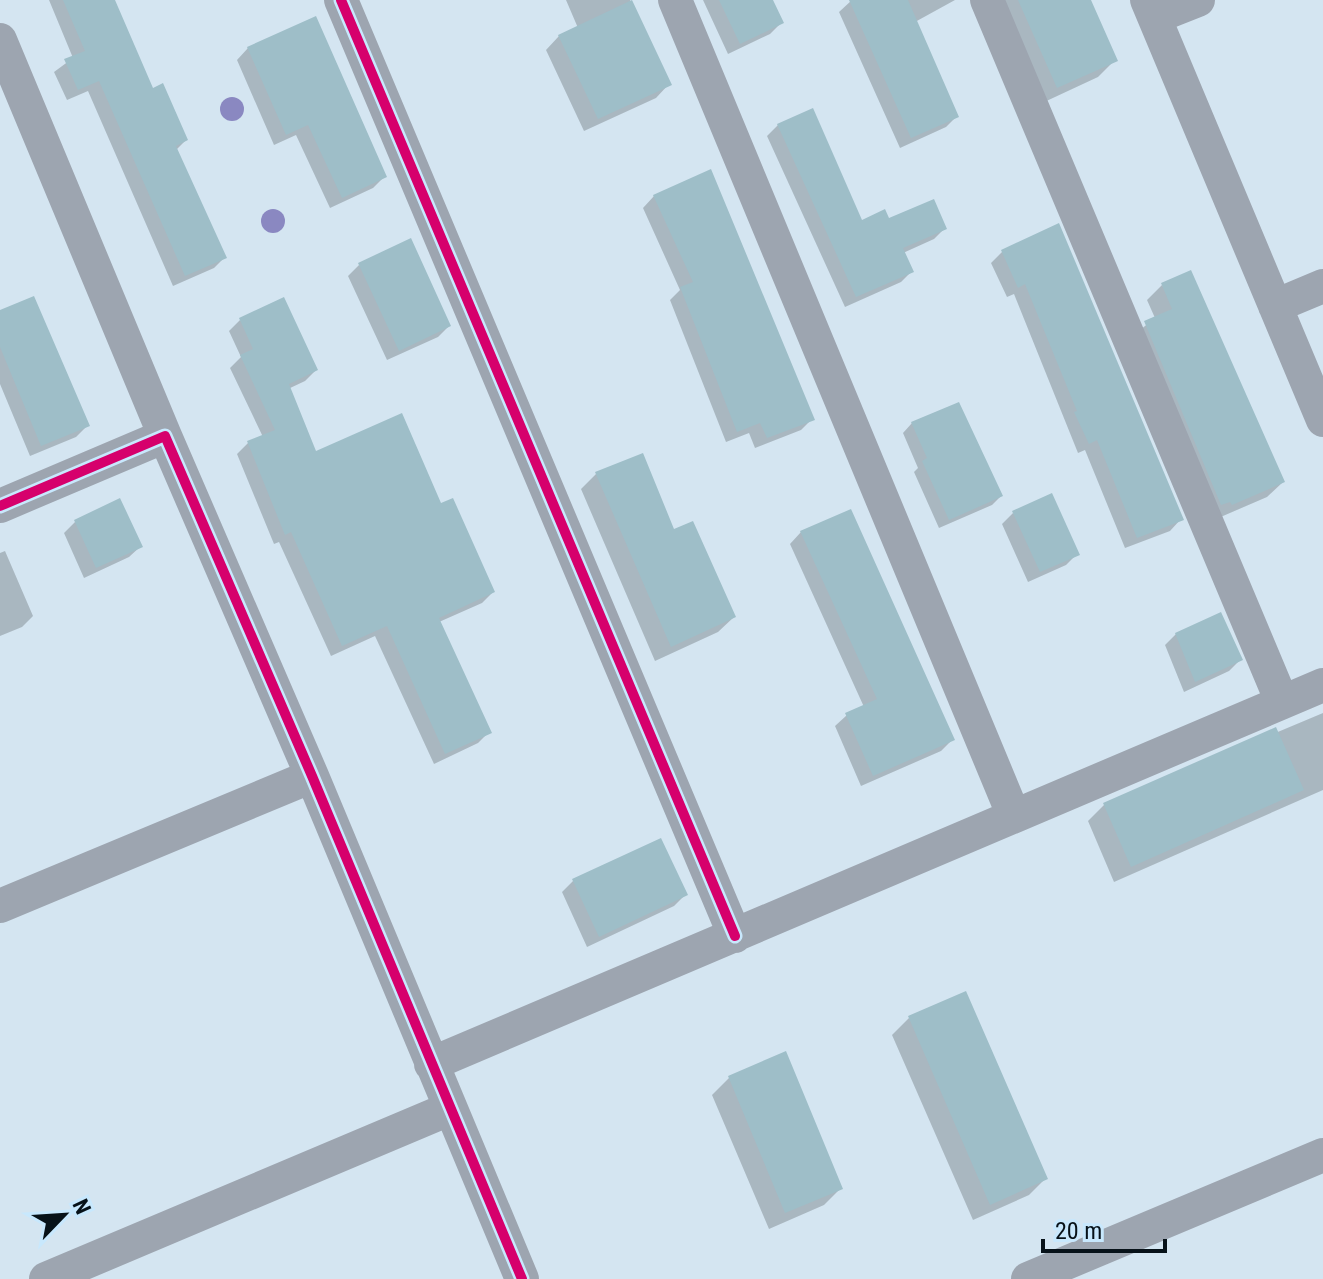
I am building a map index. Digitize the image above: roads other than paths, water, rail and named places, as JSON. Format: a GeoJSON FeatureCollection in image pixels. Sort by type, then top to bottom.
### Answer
{"type":"FeatureCollection","features":[{"type":"Feature","properties":{"kind":"street"},"geometry":{"type":"LineString","coordinates":[[341,0],[735,936]]}},
{"type":"Feature","properties":{"kind":"street"},"geometry":{"type":"LineString","coordinates":[[675,0],[1013,814]]}},
{"type":"Feature","properties":{"kind":"street"},"geometry":{"type":"LineString","coordinates":[[987,0],[1282,702]]}},
{"type":"Feature","properties":{"kind":"street"},"geometry":{"type":"LineString","coordinates":[[1198,0],[1151,9],[1323,420]]}},
{"type":"Feature","properties":{"kind":"street"},"geometry":{"type":"LineString","coordinates":[[0,40],[12,100],[165,436],[312,776],[522,1279]]}},
{"type":"Feature","properties":{"kind":"street"},"geometry":{"type":"LineString","coordinates":[[1275,306],[1323,286]]}},
{"type":"Feature","properties":{"kind":"street"},"geometry":{"type":"LineString","coordinates":[[0,506],[165,436]]}},
{"type":"Feature","properties":{"kind":"street"},"geometry":{"type":"LineString","coordinates":[[431,1064],[1013,814],[1323,685]]}},
{"type":"Feature","properties":{"kind":"street"},"geometry":{"type":"LineString","coordinates":[[0,906],[312,776]]}},
{"type":"Feature","properties":{"kind":"street"},"geometry":{"type":"LineString","coordinates":[[46,1279],[449,1109]]}},
{"type":"Feature","properties":{"kind":"street"},"geometry":{"type":"LineString","coordinates":[[1028,1279],[1323,1155]]}}]}
